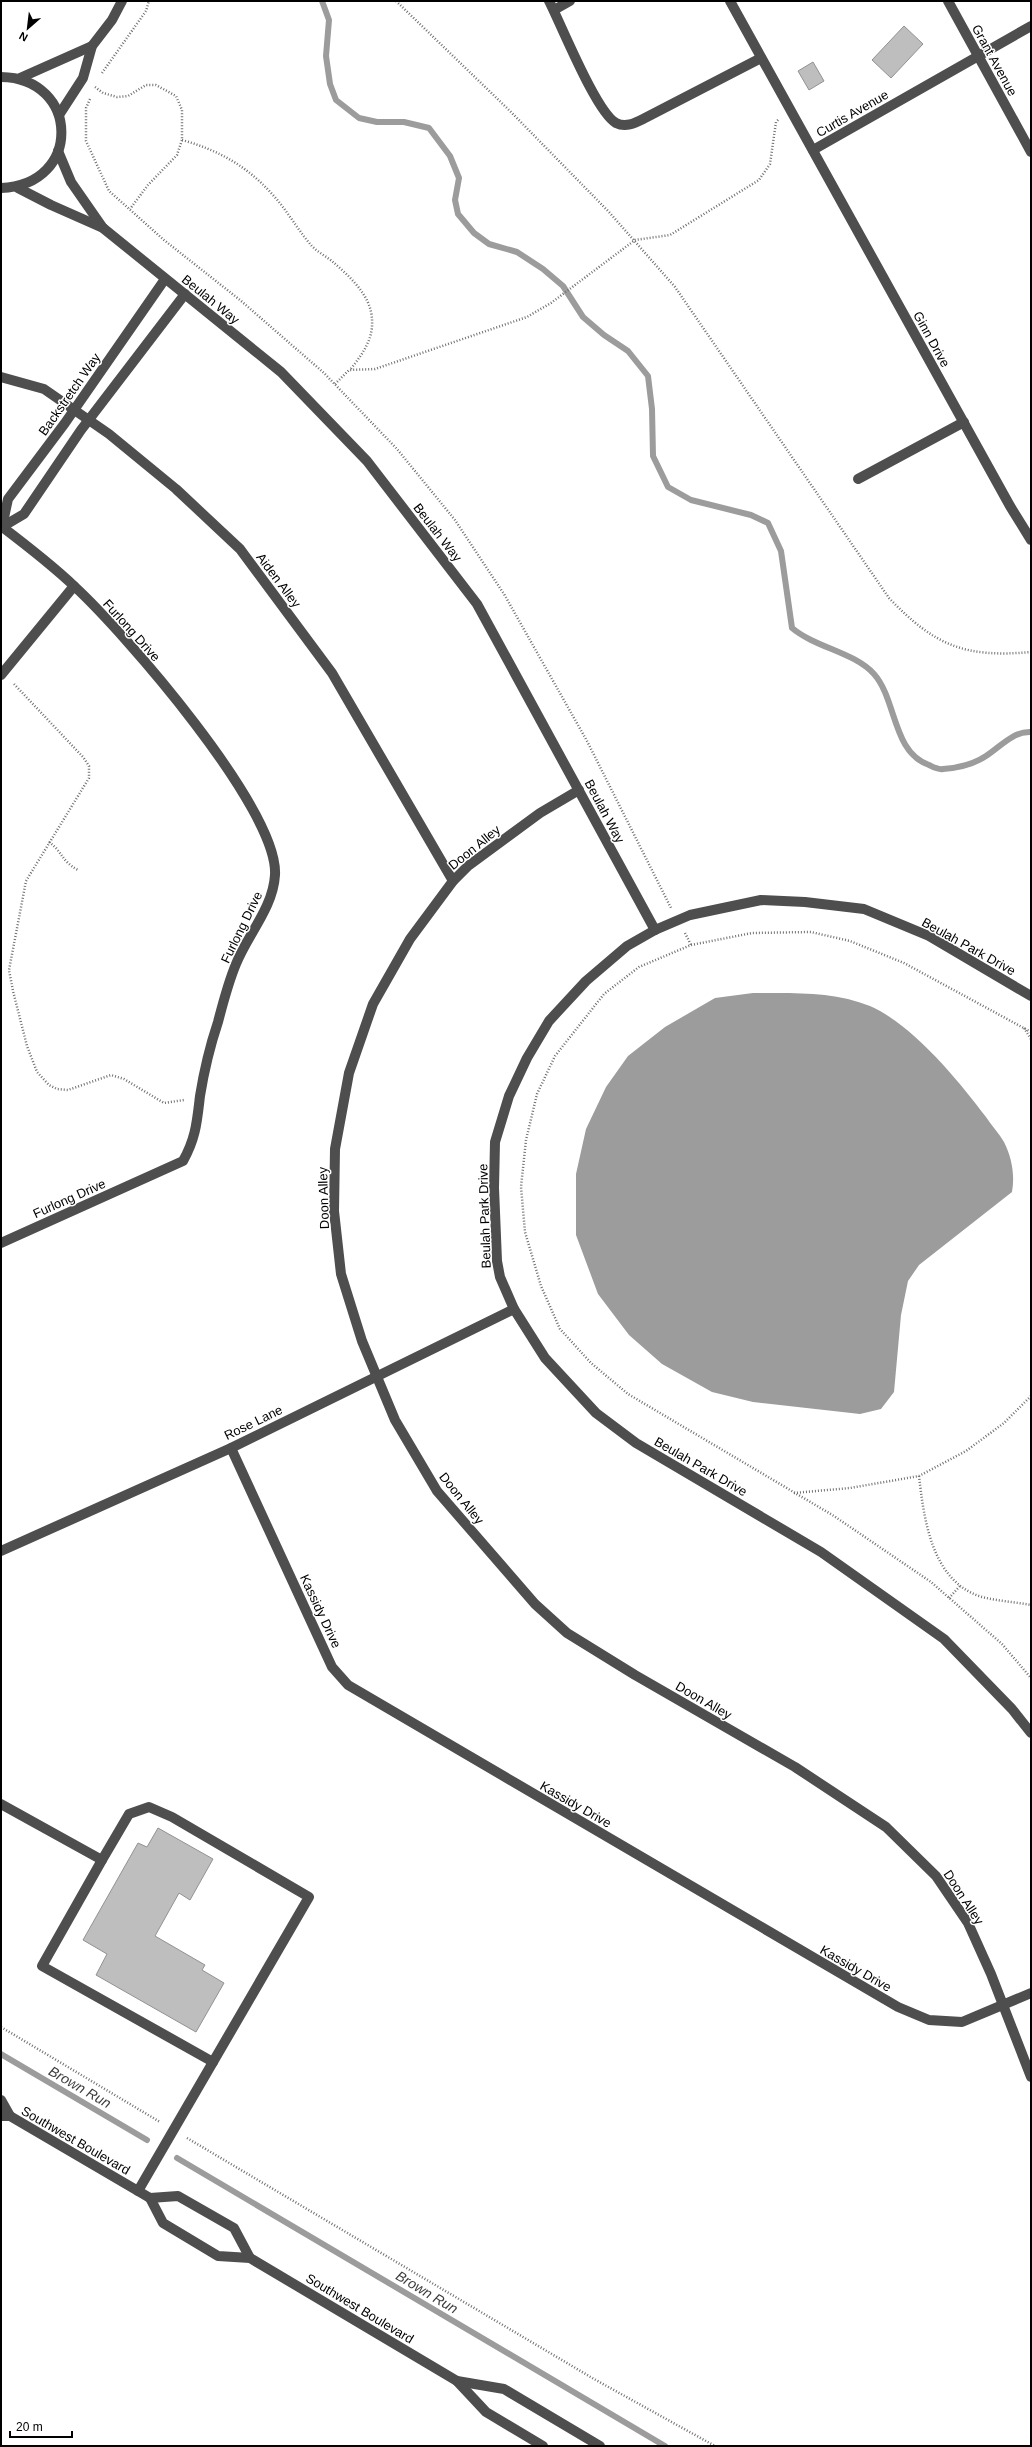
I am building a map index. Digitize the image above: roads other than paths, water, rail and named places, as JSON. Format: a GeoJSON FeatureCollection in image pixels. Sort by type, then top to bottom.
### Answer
{"type":"FeatureCollection","features":[{"type":"Feature","properties":{"kind":"street"},"geometry":{"type":"LineString","coordinates":[[59,115],[83,78],[92,46],[112,20],[122,1]]}},
{"type":"Feature","properties":{"kind":"street"},"geometry":{"type":"LineString","coordinates":[[549,1],[563,34],[603,110],[616,122],[629,126],[762,58]]}},
{"type":"Feature","properties":{"kind":"street"},"geometry":{"type":"LineString","coordinates":[[554,10],[570,1]]}},
{"type":"Feature","properties":{"kind":"street","name":"Curtis Avenue"},"geometry":{"type":"LineString","coordinates":[[730,1],[813,150],[1031,26]]}},
{"type":"Feature","properties":{"kind":"street","name":"Grant Avenue"},"geometry":{"type":"LineString","coordinates":[[948,1],[1031,152]]}},
{"type":"Feature","properties":{"kind":"street"},"geometry":{"type":"LineString","coordinates":[[20,78],[92,46]]}},
{"type":"Feature","properties":{"kind":"street"},"geometry":{"type":"LineString","coordinates":[[1,77],[20,78],[42,90],[50,99],[59,115],[62,133],[58,151],[45,172],[35,180],[18,188],[1,188]]}},
{"type":"Feature","properties":{"kind":"street","name":"Ginn Drive"},"geometry":{"type":"LineString","coordinates":[[813,150],[1031,540]]}},
{"type":"Feature","properties":{"kind":"street","name":"Beulah Way"},"geometry":{"type":"LineString","coordinates":[[58,151],[71,182],[103,228]]}},
{"type":"Feature","properties":{"kind":"street","name":"Beulah Way"},"geometry":{"type":"LineString","coordinates":[[18,188],[51,205],[103,228],[281,372],[367,461],[478,604],[655,930]]}},
{"type":"Feature","properties":{"kind":"street","name":"Backstretch Way"},"geometry":{"type":"LineString","coordinates":[[1,526],[8,499],[74,410],[165,279]]}},
{"type":"Feature","properties":{"kind":"street"},"geometry":{"type":"LineString","coordinates":[[1,526],[24,514],[89,420],[185,294]]}},
{"type":"Feature","properties":{"kind":"street","name":"Aiden Alley"},"geometry":{"type":"LineString","coordinates":[[1,378],[44,389],[89,420],[176,489],[240,550],[332,672],[453,881]]}},
{"type":"Feature","properties":{"kind":"street"},"geometry":{"type":"LineString","coordinates":[[858,479],[964,422]]}},
{"type":"Feature","properties":{"kind":"street","name":"Furlong Drive"},"geometry":{"type":"LineString","coordinates":[[1,526],[74,586],[124,637],[197,727],[253,808],[270,848],[275,872],[273,894],[236,964],[209,1050],[200,1097],[198,1125],[190,1149],[183,1161],[1,1243]]}},
{"type":"Feature","properties":{"kind":"street"},"geometry":{"type":"LineString","coordinates":[[2,674],[74,586]]}},
{"type":"Feature","properties":{"kind":"street","name":"Doon Alley"},"geometry":{"type":"LineString","coordinates":[[579,790],[540,813],[468,866],[453,881],[410,939],[373,1004],[349,1073],[335,1150],[334,1211],[341,1274],[362,1341],[395,1420],[437,1491],[535,1604],[567,1633],[635,1675],[795,1767],[886,1827],[936,1876],[968,1923],[1003,2004],[1031,2077]]}},
{"type":"Feature","properties":{"kind":"street","name":"Beulah Park Drive"},"geometry":{"type":"LineString","coordinates":[[1031,996],[929,936],[864,909],[805,902],[761,900],[690,915],[655,930],[627,946],[586,981],[549,1021],[527,1058],[509,1096],[495,1142],[494,1188],[497,1261],[500,1277],[514,1309],[545,1358],[596,1413],[636,1443],[821,1552],[944,1639],[1012,1709],[1031,1733]]}},
{"type":"Feature","properties":{"kind":"street","name":"Rose Lane"},"geometry":{"type":"LineString","coordinates":[[1,1551],[231,1448],[514,1309]]}},
{"type":"Feature","properties":{"kind":"street","name":"Kassidy Drive"},"geometry":{"type":"LineString","coordinates":[[231,1448],[332,1667],[348,1685],[898,2007],[929,2020],[962,2022],[1031,1993]]}},
{"type":"Feature","properties":{"kind":"street"},"geometry":{"type":"LineString","coordinates":[[1,1804],[102,1860]]}},
{"type":"Feature","properties":{"kind":"street"},"geometry":{"type":"LineString","coordinates":[[138,2191],[309,1897],[172,1818],[149,1807],[129,1814],[42,1966],[213,2062]]}},
{"type":"Feature","properties":{"kind":"street","name":"Southwest Boulevard"},"geometry":{"type":"LineString","coordinates":[[1,2100],[6,2116],[150,2198],[163,2223],[218,2256],[250,2258],[456,2381],[486,2412],[543,2446]]}},
{"type":"Feature","properties":{"kind":"street"},"geometry":{"type":"LineString","coordinates":[[150,2198],[178,2196],[234,2228],[250,2258]]}},
{"type":"Feature","properties":{"kind":"street","name":"Southwest Boulevard"},"geometry":{"type":"LineString","coordinates":[[456,2381],[504,2389],[600,2446]]}},
{"type":"Feature","properties":{"kind":"waterway"},"geometry":{"type":"LineString","coordinates":[[322,1],[329,20],[326,56],[330,84],[336,100],[359,118],[377,122],[404,122],[429,128],[450,156],[459,178],[455,200],[458,214],[474,233],[489,244],[517,252],[543,269],[563,286],[583,317],[604,335],[628,351],[648,376],[652,409],[653,456],[668,487],[691,500],[751,515],[768,523],[781,551],[792,628],[812,641],[856,660],[874,674],[887,697],[901,737],[908,749],[917,758],[932,767],[939,769],[960,767],[981,759],[1018,734],[1031,732]]}},
{"type":"Feature","properties":{"kind":"waterway","name":"Brown Run"},"geometry":{"type":"LineString","coordinates":[[1,2054],[147,2140]]}},
{"type":"Feature","properties":{"kind":"waterway","name":"Brown Run"},"geometry":{"type":"LineString","coordinates":[[177,2158],[665,2446]]}}]}
